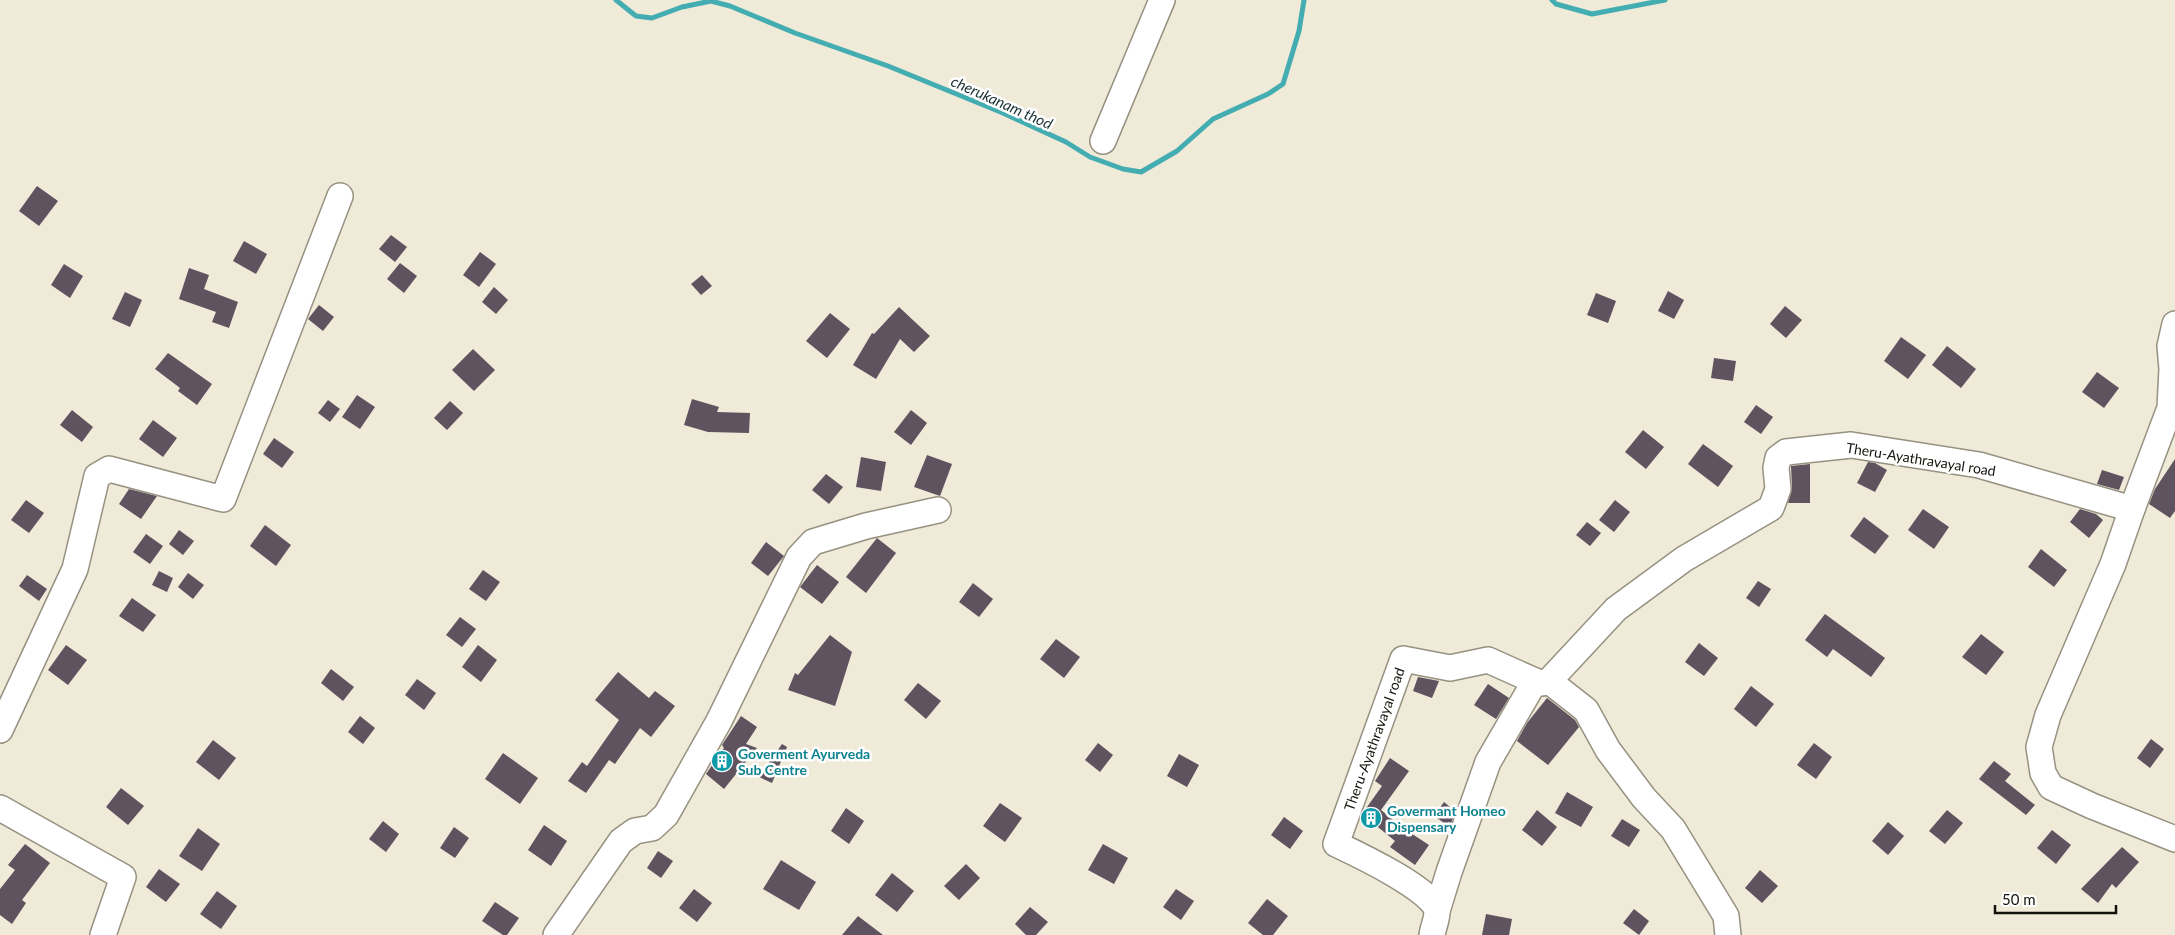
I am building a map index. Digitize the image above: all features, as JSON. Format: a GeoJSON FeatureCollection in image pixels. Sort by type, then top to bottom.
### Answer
{"type":"FeatureCollection","features":[{"type":"Feature","properties":{"kind":"street"},"geometry":{"type":"LineString","coordinates":[[1103,140],[1162,0]]}},
{"type":"Feature","properties":{"kind":"street"},"geometry":{"type":"LineString","coordinates":[[0,730],[75,569],[97,476],[109,469],[223,499],[340,196]]}},
{"type":"Feature","properties":{"kind":"street"},"geometry":{"type":"LineString","coordinates":[[2175,324],[2170,346],[2173,400],[2113,564],[2048,715],[2039,747],[2043,772],[2051,787],[2092,806],[2175,838]]}},
{"type":"Feature","properties":{"kind":"street","name":"Theru-Ayathravayal road"},"geometry":{"type":"LineString","coordinates":[[1435,923],[1432,900],[1423,892],[1370,860],[1336,844],[1403,659],[1450,668],[1488,660],[1542,681],[1616,609],[1684,559],[1771,508],[1778,489],[1778,458],[1786,452],[1851,445],[1979,465],[2132,509]]}},
{"type":"Feature","properties":{"kind":"street"},"geometry":{"type":"LineString","coordinates":[[556,935],[621,840],[635,831],[652,828],[666,815],[720,721],[799,557],[812,542],[866,526],[938,510]]}},
{"type":"Feature","properties":{"kind":"street"},"geometry":{"type":"LineString","coordinates":[[1435,923],[1449,872],[1488,762],[1542,681],[1586,710],[1608,750],[1644,798],[1673,829],[1726,916],[1728,935]]}},
{"type":"Feature","properties":{"kind":"street"},"geometry":{"type":"LineString","coordinates":[[0,808],[123,876],[103,935]]}},
{"type":"Feature","properties":{"kind":"building"},"geometry":{"type":"Polygon","coordinates":[[[37,186],[58,201],[39,226],[19,211],[37,186]]]}},
{"type":"Feature","properties":{"kind":"building"},"geometry":{"type":"Polygon","coordinates":[[[391,235],[407,247],[395,262],[379,249],[391,235]]]}},
{"type":"Feature","properties":{"kind":"building"},"geometry":{"type":"Polygon","coordinates":[[[244,241],[267,254],[256,274],[233,261],[244,241]]]}},
{"type":"Feature","properties":{"kind":"building"},"geometry":{"type":"Polygon","coordinates":[[[480,252],[496,264],[479,287],[463,275],[480,252]]]}},
{"type":"Feature","properties":{"kind":"building"},"geometry":{"type":"Polygon","coordinates":[[[400,263],[417,276],[404,293],[387,279],[400,263]]]}},
{"type":"Feature","properties":{"kind":"building"},"geometry":{"type":"Polygon","coordinates":[[[64,264],[83,276],[70,298],[51,285],[64,264]]]}},
{"type":"Feature","properties":{"kind":"building"},"geometry":{"type":"Polygon","coordinates":[[[189,268],[209,275],[204,289],[238,302],[229,328],[212,322],[216,312],[179,299],[189,268]]]}},
{"type":"Feature","properties":{"kind":"building"},"geometry":{"type":"Polygon","coordinates":[[[702,275],[712,286],[701,295],[691,284],[702,275]]]}},
{"type":"Feature","properties":{"kind":"building"},"geometry":{"type":"Polygon","coordinates":[[[494,287],[508,300],[496,314],[482,302],[494,287]]]}},
{"type":"Feature","properties":{"kind":"building"},"geometry":{"type":"Polygon","coordinates":[[[1668,291],[1684,300],[1674,319],[1658,311],[1668,291]]]}},
{"type":"Feature","properties":{"kind":"building"},"geometry":{"type":"Polygon","coordinates":[[[125,292],[142,300],[130,327],[112,319],[125,292]]]}},
{"type":"Feature","properties":{"kind":"building"},"geometry":{"type":"Polygon","coordinates":[[[1596,293],[1616,301],[1608,323],[1587,315],[1596,293]]]}},
{"type":"Feature","properties":{"kind":"building"},"geometry":{"type":"Polygon","coordinates":[[[319,305],[334,317],[323,331],[308,319],[319,305]]]}},
{"type":"Feature","properties":{"kind":"building"},"geometry":{"type":"Polygon","coordinates":[[[1785,306],[1802,320],[1786,338],[1770,324],[1785,306]]]}},
{"type":"Feature","properties":{"kind":"building"},"geometry":{"type":"Polygon","coordinates":[[[899,307],[930,336],[914,352],[900,339],[876,379],[853,365],[872,333],[874,334],[899,307]]]}},
{"type":"Feature","properties":{"kind":"building"},"geometry":{"type":"Polygon","coordinates":[[[830,313],[850,329],[827,358],[806,341],[830,313]]]}},
{"type":"Feature","properties":{"kind":"building"},"geometry":{"type":"Polygon","coordinates":[[[1901,337],[1926,355],[1908,379],[1884,361],[1901,337]]]}},
{"type":"Feature","properties":{"kind":"building"},"geometry":{"type":"Polygon","coordinates":[[[1947,346],[1976,369],[1961,388],[1932,365],[1947,346]]]}},
{"type":"Feature","properties":{"kind":"building"},"geometry":{"type":"Polygon","coordinates":[[[473,349],[495,370],[474,391],[452,370],[473,349]]]}},
{"type":"Feature","properties":{"kind":"building"},"geometry":{"type":"Polygon","coordinates":[[[168,353],[212,384],[197,405],[178,391],[180,388],[155,369],[168,353]]]}},
{"type":"Feature","properties":{"kind":"building"},"geometry":{"type":"Polygon","coordinates":[[[1714,358],[1736,361],[1733,381],[1711,378],[1714,358]]]}},
{"type":"Feature","properties":{"kind":"building"},"geometry":{"type":"Polygon","coordinates":[[[2097,372],[2119,388],[2104,408],[2082,392],[2097,372]]]}},
{"type":"Feature","properties":{"kind":"building"},"geometry":{"type":"Polygon","coordinates":[[[357,395],[375,407],[360,429],[342,417],[357,395]]]}},
{"type":"Feature","properties":{"kind":"building"},"geometry":{"type":"Polygon","coordinates":[[[692,399],[719,407],[717,412],[750,413],[749,433],[708,432],[684,425],[692,399]]]}},
{"type":"Feature","properties":{"kind":"building"},"geometry":{"type":"Polygon","coordinates":[[[328,400],[340,409],[330,422],[318,413],[328,400]]]}},
{"type":"Feature","properties":{"kind":"building"},"geometry":{"type":"Polygon","coordinates":[[[450,401],[463,413],[447,430],[434,418],[450,401]]]}},
{"type":"Feature","properties":{"kind":"building"},"geometry":{"type":"Polygon","coordinates":[[[1756,405],[1773,417],[1761,434],[1744,422],[1756,405]]]}},
{"type":"Feature","properties":{"kind":"building"},"geometry":{"type":"Polygon","coordinates":[[[72,410],[93,427],[82,442],[60,425],[72,410]]]}},
{"type":"Feature","properties":{"kind":"building"},"geometry":{"type":"Polygon","coordinates":[[[911,410],[927,423],[911,445],[894,432],[911,410]]]}},
{"type":"Feature","properties":{"kind":"building"},"geometry":{"type":"Polygon","coordinates":[[[153,420],[177,438],[163,457],[139,439],[153,420]]]}},
{"type":"Feature","properties":{"kind":"building"},"geometry":{"type":"Polygon","coordinates":[[[1643,430],[1664,447],[1646,469],[1625,452],[1643,430]]]}},
{"type":"Feature","properties":{"kind":"building"},"geometry":{"type":"Polygon","coordinates":[[[274,438],[294,452],[282,468],[263,454],[274,438]]]}},
{"type":"Feature","properties":{"kind":"building"},"geometry":{"type":"Polygon","coordinates":[[[1703,444],[1733,466],[1718,487],[1688,464],[1703,444]]]}},
{"type":"Feature","properties":{"kind":"building"},"geometry":{"type":"Polygon","coordinates":[[[927,455],[952,464],[940,496],[914,487],[927,455]]]}},
{"type":"Feature","properties":{"kind":"building"},"geometry":{"type":"Polygon","coordinates":[[[861,457],[886,462],[881,491],[856,487],[861,457]]]}},
{"type":"Feature","properties":{"kind":"building"},"geometry":{"type":"Polygon","coordinates":[[[2175,459],[2175,511],[2170,518],[2149,504],[2155,489],[2175,459]]]}},
{"type":"Feature","properties":{"kind":"building"},"geometry":{"type":"Polygon","coordinates":[[[1868,462],[1875,463],[1887,470],[1875,492],[1857,483],[1868,462]]]}},
{"type":"Feature","properties":{"kind":"building"},"geometry":{"type":"Polygon","coordinates":[[[1810,464],[1810,503],[1788,503],[1792,488],[1791,466],[1810,464]]]}},
{"type":"Feature","properties":{"kind":"building"},"geometry":{"type":"Polygon","coordinates":[[[2102,470],[2124,477],[2119,490],[2097,484],[2102,470]]]}},
{"type":"Feature","properties":{"kind":"building"},"geometry":{"type":"Polygon","coordinates":[[[826,474],[843,487],[829,504],[812,490],[826,474]]]}},
{"type":"Feature","properties":{"kind":"building"},"geometry":{"type":"Polygon","coordinates":[[[129,489],[157,496],[141,519],[119,504],[129,489]]]}},
{"type":"Feature","properties":{"kind":"building"},"geometry":{"type":"Polygon","coordinates":[[[26,500],[44,513],[29,533],[11,520],[26,500]]]}},
{"type":"Feature","properties":{"kind":"building"},"geometry":{"type":"Polygon","coordinates":[[[1615,500],[1630,512],[1614,532],[1599,520],[1615,500]]]}},
{"type":"Feature","properties":{"kind":"building"},"geometry":{"type":"Polygon","coordinates":[[[1923,509],[1949,527],[1934,549],[1908,530],[1923,509]]]}},
{"type":"Feature","properties":{"kind":"building"},"geometry":{"type":"Polygon","coordinates":[[[2080,509],[2096,514],[2103,520],[2089,538],[2070,522],[2080,509]]]}},
{"type":"Feature","properties":{"kind":"building"},"geometry":{"type":"Polygon","coordinates":[[[1864,517],[1889,536],[1875,554],[1850,536],[1864,517]]]}},
{"type":"Feature","properties":{"kind":"building"},"geometry":{"type":"Polygon","coordinates":[[[1587,522],[1601,533],[1590,546],[1576,535],[1587,522]]]}},
{"type":"Feature","properties":{"kind":"building"},"geometry":{"type":"Polygon","coordinates":[[[265,525],[291,545],[276,566],[250,546],[265,525]]]}},
{"type":"Feature","properties":{"kind":"building"},"geometry":{"type":"Polygon","coordinates":[[[179,530],[194,541],[183,555],[169,544],[179,530]]]}},
{"type":"Feature","properties":{"kind":"building"},"geometry":{"type":"Polygon","coordinates":[[[146,534],[163,546],[150,564],[133,552],[146,534]]]}},
{"type":"Feature","properties":{"kind":"building"},"geometry":{"type":"Polygon","coordinates":[[[877,538],[896,553],[866,593],[846,577],[877,538]]]}},
{"type":"Feature","properties":{"kind":"building"},"geometry":{"type":"Polygon","coordinates":[[[766,542],[784,556],[768,576],[751,563],[766,542]]]}},
{"type":"Feature","properties":{"kind":"building"},"geometry":{"type":"Polygon","coordinates":[[[2041,549],[2067,570],[2054,587],[2028,567],[2041,549]]]}},
{"type":"Feature","properties":{"kind":"building"},"geometry":{"type":"Polygon","coordinates":[[[817,565],[839,582],[822,604],[800,587],[817,565]]]}},
{"type":"Feature","properties":{"kind":"building"},"geometry":{"type":"Polygon","coordinates":[[[483,570],[500,582],[486,601],[469,589],[483,570]]]}},
{"type":"Feature","properties":{"kind":"building"},"geometry":{"type":"Polygon","coordinates":[[[159,571],[173,578],[167,592],[152,585],[159,571]]]}},
{"type":"Feature","properties":{"kind":"building"},"geometry":{"type":"Polygon","coordinates":[[[188,573],[204,585],[193,599],[178,587],[188,573]]]}},
{"type":"Feature","properties":{"kind":"building"},"geometry":{"type":"Polygon","coordinates":[[[27,575],[47,589],[39,601],[19,586],[27,575]]]}},
{"type":"Feature","properties":{"kind":"building"},"geometry":{"type":"Polygon","coordinates":[[[1758,581],[1771,589],[1759,607],[1746,598],[1758,581]]]}},
{"type":"Feature","properties":{"kind":"building"},"geometry":{"type":"Polygon","coordinates":[[[973,583],[993,599],[979,617],[959,602],[973,583]]]}},
{"type":"Feature","properties":{"kind":"building"},"geometry":{"type":"Polygon","coordinates":[[[132,598],[156,615],[143,632],[119,616],[132,598]]]}},
{"type":"Feature","properties":{"kind":"building"},"geometry":{"type":"Polygon","coordinates":[[[1825,614],[1885,658],[1871,677],[1833,649],[1827,657],[1805,640],[1825,614]]]}},
{"type":"Feature","properties":{"kind":"building"},"geometry":{"type":"Polygon","coordinates":[[[460,617],[476,629],[462,647],[446,635],[460,617]]]}},
{"type":"Feature","properties":{"kind":"building"},"geometry":{"type":"Polygon","coordinates":[[[1981,634],[2004,652],[1986,675],[1962,657],[1981,634]]]}},
{"type":"Feature","properties":{"kind":"building"},"geometry":{"type":"Polygon","coordinates":[[[830,635],[852,652],[835,706],[788,690],[795,673],[798,675],[830,635]]]}},
{"type":"Feature","properties":{"kind":"building"},"geometry":{"type":"Polygon","coordinates":[[[1056,639],[1080,657],[1064,678],[1040,659],[1056,639]]]}},
{"type":"Feature","properties":{"kind":"building"},"geometry":{"type":"Polygon","coordinates":[[[1699,643],[1718,658],[1704,676],[1685,662],[1699,643]]]}},
{"type":"Feature","properties":{"kind":"building"},"geometry":{"type":"Polygon","coordinates":[[[66,645],[87,660],[68,685],[48,670],[66,645]]]}},
{"type":"Feature","properties":{"kind":"building"},"geometry":{"type":"Polygon","coordinates":[[[478,645],[497,660],[481,682],[462,667],[478,645]]]}},
{"type":"Feature","properties":{"kind":"building"},"geometry":{"type":"Polygon","coordinates":[[[331,669],[354,687],[343,701],[321,683],[331,669]]]}},
{"type":"Feature","properties":{"kind":"building"},"geometry":{"type":"Polygon","coordinates":[[[618,672],[649,698],[655,691],[675,706],[651,737],[640,728],[615,764],[609,760],[586,793],[568,781],[582,762],[587,766],[619,720],[595,700],[618,672]]]}},
{"type":"Feature","properties":{"kind":"building"},"geometry":{"type":"Polygon","coordinates":[[[1418,677],[1439,681],[1432,698],[1413,691],[1418,677]]]}},
{"type":"Feature","properties":{"kind":"building"},"geometry":{"type":"Polygon","coordinates":[[[417,679],[436,693],[424,710],[405,695],[417,679]]]}},
{"type":"Feature","properties":{"kind":"building"},"geometry":{"type":"Polygon","coordinates":[[[918,683],[941,701],[926,719],[904,700],[918,683]]]}},
{"type":"Feature","properties":{"kind":"building"},"geometry":{"type":"Polygon","coordinates":[[[1488,684],[1509,698],[1496,719],[1474,705],[1488,684]]]}},
{"type":"Feature","properties":{"kind":"building"},"geometry":{"type":"Polygon","coordinates":[[[1751,686],[1774,704],[1756,727],[1734,709],[1751,686]]]}},
{"type":"Feature","properties":{"kind":"building"},"geometry":{"type":"Polygon","coordinates":[[[1547,698],[1575,720],[1579,727],[1548,765],[1517,741],[1527,723],[1547,698]]]}},
{"type":"Feature","properties":{"kind":"building"},"geometry":{"type":"Polygon","coordinates":[[[360,716],[375,728],[363,744],[348,732],[360,716]]]}},
{"type":"Feature","properties":{"kind":"building"},"geometry":{"type":"Polygon","coordinates":[[[741,716],[757,727],[746,744],[757,748],[724,789],[706,774],[724,748],[722,745],[741,716]]]}},
{"type":"Feature","properties":{"kind":"building"},"geometry":{"type":"Polygon","coordinates":[[[2151,739],[2164,749],[2150,768],[2137,758],[2151,739]]]}},
{"type":"Feature","properties":{"kind":"building"},"geometry":{"type":"Polygon","coordinates":[[[213,740],[236,758],[219,780],[196,762],[213,740]]]}},
{"type":"Feature","properties":{"kind":"building"},"geometry":{"type":"Polygon","coordinates":[[[1098,743],[1113,755],[1100,772],[1085,760],[1098,743]]]}},
{"type":"Feature","properties":{"kind":"building"},"geometry":{"type":"Polygon","coordinates":[[[1814,743],[1832,757],[1816,779],[1797,765],[1814,743]]]}},
{"type":"Feature","properties":{"kind":"building"},"geometry":{"type":"Polygon","coordinates":[[[782,744],[787,747],[772,783],[759,777],[782,744]]]}},
{"type":"Feature","properties":{"kind":"building"},"geometry":{"type":"Polygon","coordinates":[[[503,753],[538,778],[520,804],[485,779],[503,753]]]}},
{"type":"Feature","properties":{"kind":"building"},"geometry":{"type":"Polygon","coordinates":[[[1179,754],[1199,765],[1187,787],[1167,776],[1179,754]]]}},
{"type":"Feature","properties":{"kind":"building"},"geometry":{"type":"Polygon","coordinates":[[[1390,758],[1409,771],[1381,810],[1403,828],[1429,845],[1415,865],[1390,847],[1395,841],[1362,814],[1382,786],[1375,781],[1390,758]]]}},
{"type":"Feature","properties":{"kind":"building"},"geometry":{"type":"Polygon","coordinates":[[[1994,761],[2011,774],[2005,781],[2035,805],[2026,815],[1979,779],[1994,761]]]}},
{"type":"Feature","properties":{"kind":"building"},"geometry":{"type":"Polygon","coordinates":[[[121,788],[144,806],[128,825],[106,807],[121,788]]]}},
{"type":"Feature","properties":{"kind":"building"},"geometry":{"type":"Polygon","coordinates":[[[1567,792],[1593,807],[1581,827],[1555,813],[1567,792]]]}},
{"type":"Feature","properties":{"kind":"building"},"geometry":{"type":"Polygon","coordinates":[[[1444,802],[1455,811],[1450,827],[1434,816],[1444,802]]]}},
{"type":"Feature","properties":{"kind":"building"},"geometry":{"type":"Polygon","coordinates":[[[1000,803],[1022,818],[1005,842],[983,826],[1000,803]]]}},
{"type":"Feature","properties":{"kind":"building"},"geometry":{"type":"Polygon","coordinates":[[[846,808],[864,821],[849,844],[831,831],[846,808]]]}},
{"type":"Feature","properties":{"kind":"building"},"geometry":{"type":"Polygon","coordinates":[[[1537,810],[1557,827],[1542,846],[1522,830],[1537,810]]]}},
{"type":"Feature","properties":{"kind":"building"},"geometry":{"type":"Polygon","coordinates":[[[1947,810],[1963,823],[1945,844],[1929,831],[1947,810]]]}},
{"type":"Feature","properties":{"kind":"building"},"geometry":{"type":"Polygon","coordinates":[[[1284,817],[1303,831],[1290,849],[1271,835],[1284,817]]]}},
{"type":"Feature","properties":{"kind":"building"},"geometry":{"type":"Polygon","coordinates":[[[1622,819],[1640,830],[1629,847],[1611,836],[1622,819]]]}},
{"type":"Feature","properties":{"kind":"building"},"geometry":{"type":"Polygon","coordinates":[[[383,821],[399,834],[386,852],[369,839],[383,821]]]}},
{"type":"Feature","properties":{"kind":"building"},"geometry":{"type":"Polygon","coordinates":[[[1888,822],[1904,836],[1888,855],[1872,841],[1888,822]]]}},
{"type":"Feature","properties":{"kind":"building"},"geometry":{"type":"Polygon","coordinates":[[[544,825],[567,841],[551,866],[528,850],[544,825]]]}},
{"type":"Feature","properties":{"kind":"building"},"geometry":{"type":"Polygon","coordinates":[[[454,827],[469,838],[455,858],[440,848],[454,827]]]}},
{"type":"Feature","properties":{"kind":"building"},"geometry":{"type":"Polygon","coordinates":[[[198,828],[220,844],[202,871],[179,856],[198,828]]]}},
{"type":"Feature","properties":{"kind":"building"},"geometry":{"type":"Polygon","coordinates":[[[2052,830],[2071,845],[2056,864],[2037,848],[2052,830]]]}},
{"type":"Feature","properties":{"kind":"building"},"geometry":{"type":"Polygon","coordinates":[[[25,844],[50,863],[22,900],[26,903],[12,924],[0,915],[0,889],[15,870],[8,865],[25,844]]]}},
{"type":"Feature","properties":{"kind":"building"},"geometry":{"type":"Polygon","coordinates":[[[1103,844],[1128,858],[1114,884],[1088,870],[1103,844]]]}},
{"type":"Feature","properties":{"kind":"building"},"geometry":{"type":"Polygon","coordinates":[[[2122,847],[2139,862],[2116,888],[2112,884],[2098,903],[2081,889],[2122,847]]]}},
{"type":"Feature","properties":{"kind":"building"},"geometry":{"type":"Polygon","coordinates":[[[658,851],[673,861],[661,878],[647,868],[658,851]]]}},
{"type":"Feature","properties":{"kind":"building"},"geometry":{"type":"Polygon","coordinates":[[[781,860],[816,882],[799,910],[763,889],[781,860]]]}},
{"type":"Feature","properties":{"kind":"building"},"geometry":{"type":"Polygon","coordinates":[[[966,864],[980,878],[959,900],[944,886],[966,864]]]}},
{"type":"Feature","properties":{"kind":"building"},"geometry":{"type":"Polygon","coordinates":[[[159,869],[180,884],[166,902],[146,887],[159,869]]]}},
{"type":"Feature","properties":{"kind":"building"},"geometry":{"type":"Polygon","coordinates":[[[1760,870],[1778,886],[1762,903],[1745,888],[1760,870]]]}},
{"type":"Feature","properties":{"kind":"building"},"geometry":{"type":"Polygon","coordinates":[[[892,873],[914,891],[897,912],[875,895],[892,873]]]}},
{"type":"Feature","properties":{"kind":"building"},"geometry":{"type":"Polygon","coordinates":[[[694,889],[712,903],[697,922],[679,908],[694,889]]]}},
{"type":"Feature","properties":{"kind":"building"},"geometry":{"type":"Polygon","coordinates":[[[1176,889],[1194,901],[1181,920],[1163,907],[1176,889]]]}},
{"type":"Feature","properties":{"kind":"building"},"geometry":{"type":"Polygon","coordinates":[[[217,891],[237,906],[221,929],[200,914],[217,891]]]}},
{"type":"Feature","properties":{"kind":"building"},"geometry":{"type":"Polygon","coordinates":[[[1267,899],[1288,916],[1273,935],[1263,935],[1248,923],[1267,899]]]}},
{"type":"Feature","properties":{"kind":"building"},"geometry":{"type":"Polygon","coordinates":[[[495,902],[519,918],[507,935],[503,935],[482,921],[495,902]]]}},
{"type":"Feature","properties":{"kind":"building"},"geometry":{"type":"Polygon","coordinates":[[[1030,907],[1048,922],[1036,935],[1026,935],[1015,924],[1030,907]]]}},
{"type":"Feature","properties":{"kind":"building"},"geometry":{"type":"Polygon","coordinates":[[[1634,909],[1649,921],[1639,935],[1623,923],[1634,909]]]}},
{"type":"Feature","properties":{"kind":"building"},"geometry":{"type":"Polygon","coordinates":[[[1486,914],[1512,919],[1509,935],[1482,935],[1486,914]]]}},
{"type":"Feature","properties":{"kind":"building"},"geometry":{"type":"Polygon","coordinates":[[[858,916],[883,935],[842,935],[858,916]]]}},
{"type":"Feature","properties":{"kind":"waterway","name":"cherukanam thod"},"geometry":{"type":"LineString","coordinates":[[616,0],[636,16],[652,18],[682,7],[711,1],[730,6],[795,33],[888,66],[1003,113],[1066,142],[1090,157],[1123,169],[1141,172],[1177,151],[1213,119],[1268,94],[1283,84],[1299,31],[1304,0]]}},
{"type":"Feature","properties":{"kind":"waterway","name":"cherukanam thod"},"geometry":{"type":"LineString","coordinates":[[1552,0],[1556,4],[1592,14],[1665,0]]}},
{"type":"Feature","properties":{"kind":"place","name":"Goverment Ayurveda Sub Centre"},"geometry":{"type":"Point","coordinates":[722,761]}},
{"type":"Feature","properties":{"kind":"place","name":"Govermant Homeo Dispensary"},"geometry":{"type":"Point","coordinates":[1371,818]}}]}
